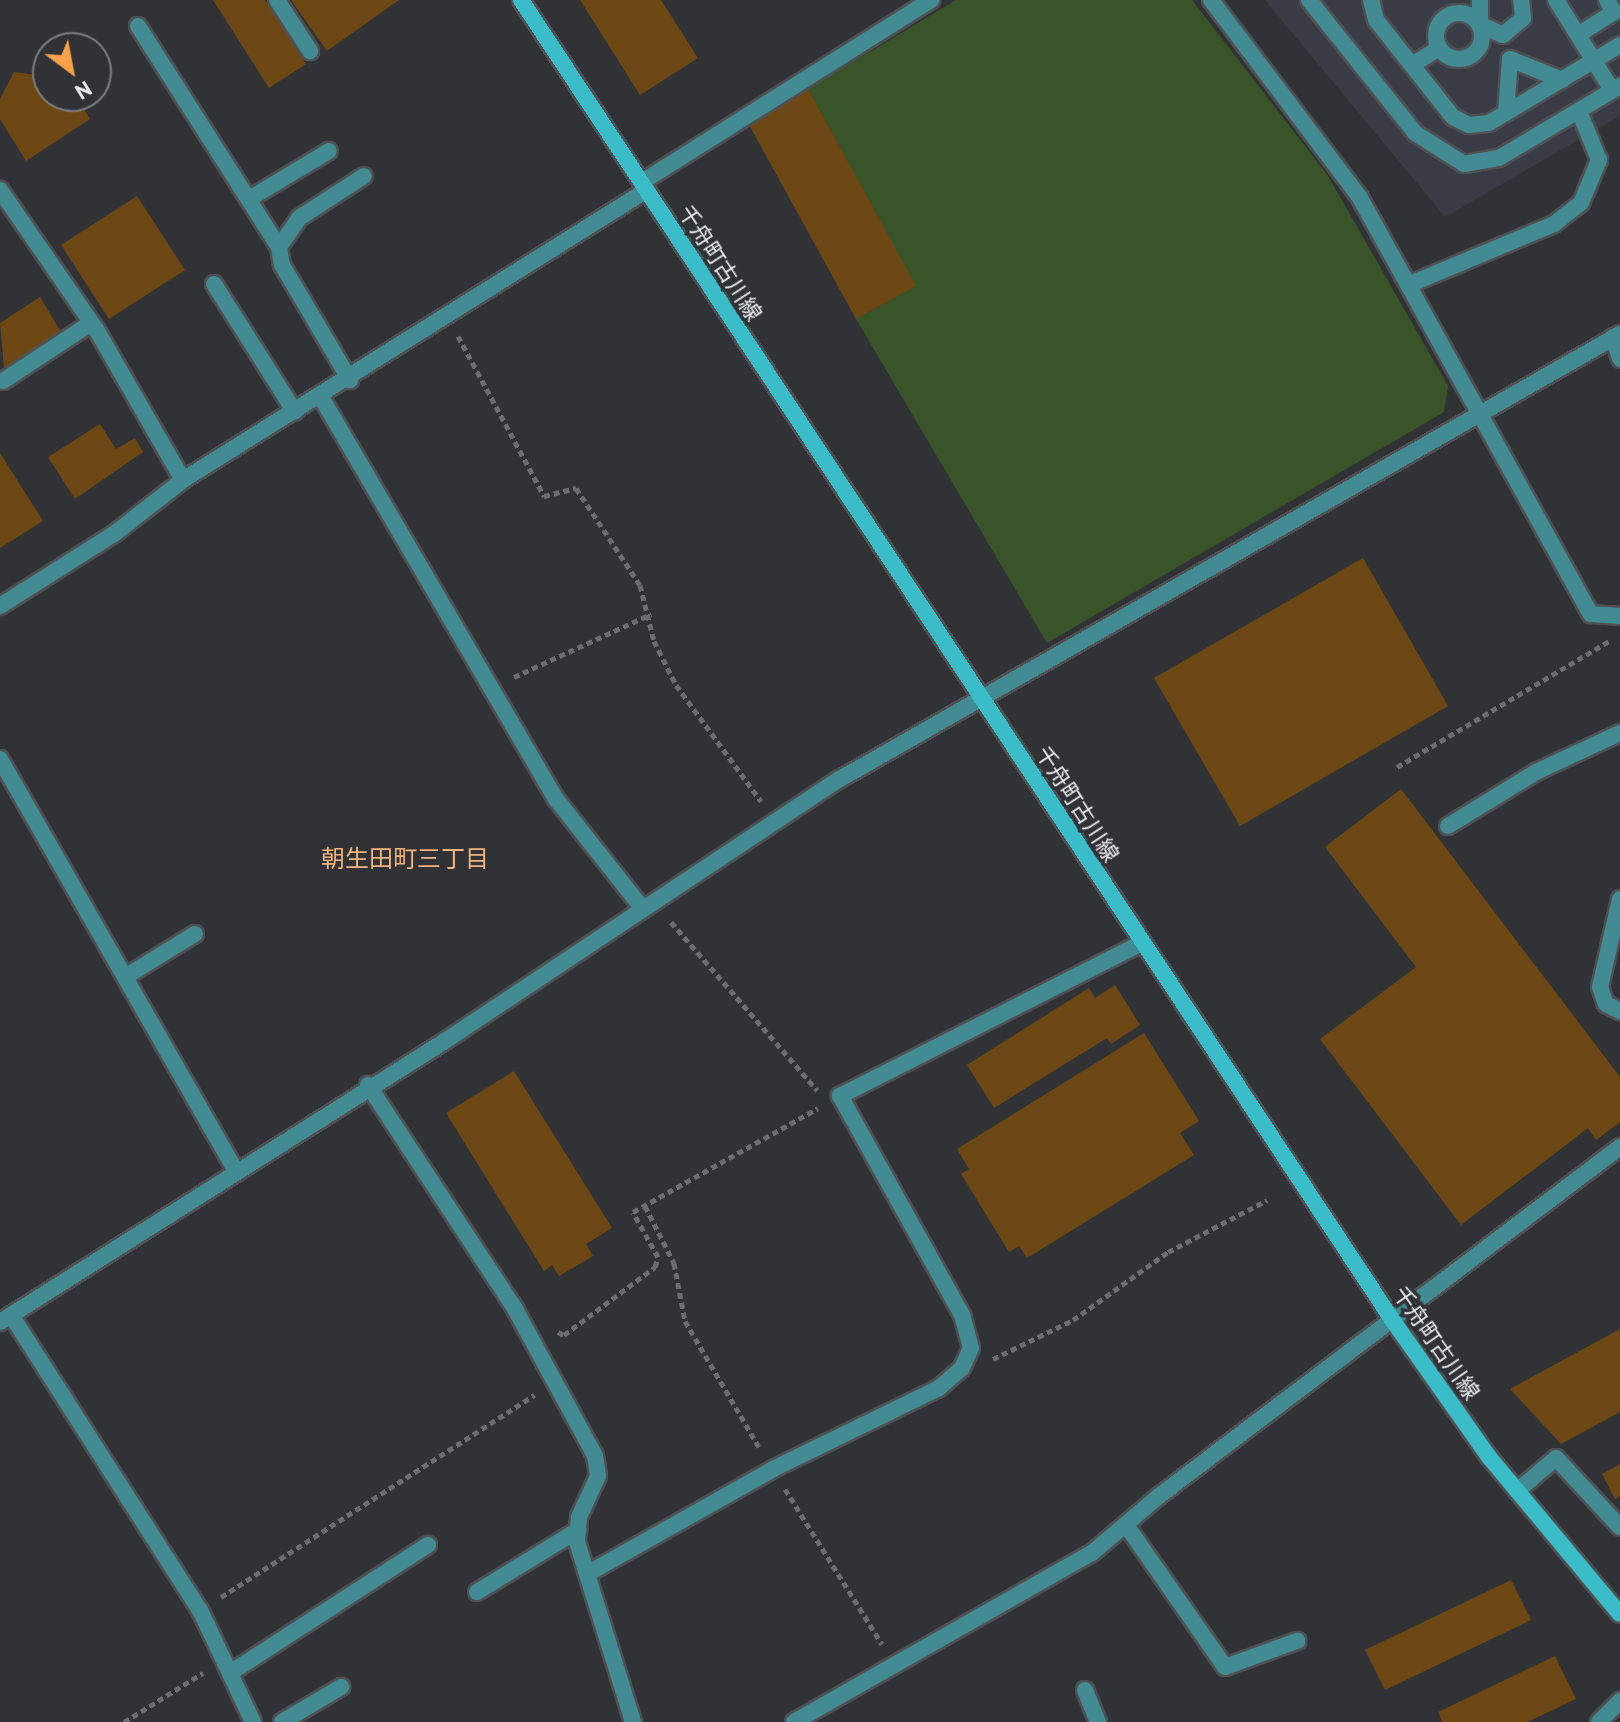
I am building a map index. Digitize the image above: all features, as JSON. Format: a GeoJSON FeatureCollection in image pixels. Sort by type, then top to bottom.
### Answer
{"type":"FeatureCollection","features":[{"type":"Feature","properties":{"kind":"street"},"geometry":{"type":"LineString","coordinates":[[277,0],[310,51]]}},
{"type":"Feature","properties":{"kind":"street","name":"千舟町古川線"},"geometry":{"type":"LineString","coordinates":[[521,0],[1393,1321],[1517,1491],[1620,1614]]}},
{"type":"Feature","properties":{"kind":"street"},"geometry":{"type":"LineString","coordinates":[[0,606],[114,534],[183,480],[447,319],[931,0]]}},
{"type":"Feature","properties":{"kind":"street"},"geometry":{"type":"LineString","coordinates":[[1211,0],[1360,198],[1591,614],[1620,616]]}},
{"type":"Feature","properties":{"kind":"street"},"geometry":{"type":"LineString","coordinates":[[1309,0],[1415,133],[1448,160],[1483,164],[1616,88],[1594,61],[1556,0]]}},
{"type":"Feature","properties":{"kind":"street"},"geometry":{"type":"LineString","coordinates":[[1371,0],[1376,20],[1412,65],[1462,123],[1480,127],[1620,45]]}},
{"type":"Feature","properties":{"kind":"street"},"geometry":{"type":"LineString","coordinates":[[1480,0],[1480,24],[1482,42],[1471,57],[1453,58],[1439,48],[1437,31],[1446,17],[1465,13],[1480,24],[1494,34],[1511,33],[1523,18],[1521,0]]}},
{"type":"Feature","properties":{"kind":"street"},"geometry":{"type":"LineString","coordinates":[[1578,35],[1614,12],[1607,0]]}},
{"type":"Feature","properties":{"kind":"street"},"geometry":{"type":"LineString","coordinates":[[138,26],[279,247],[282,265],[350,380]]}},
{"type":"Feature","properties":{"kind":"street"},"geometry":{"type":"LineString","coordinates":[[1412,65],[1439,48]]}},
{"type":"Feature","properties":{"kind":"street"},"geometry":{"type":"LineString","coordinates":[[1506,113],[1510,59],[1562,80]]}},
{"type":"Feature","properties":{"kind":"street"},"geometry":{"type":"LineString","coordinates":[[1408,285],[1554,224],[1581,203],[1599,160],[1579,111]]}},
{"type":"Feature","properties":{"kind":"street"},"geometry":{"type":"LineString","coordinates":[[249,199],[329,151]]}},
{"type":"Feature","properties":{"kind":"street"},"geometry":{"type":"LineString","coordinates":[[279,247],[299,218],[364,176]]}},
{"type":"Feature","properties":{"kind":"street"},"geometry":{"type":"LineString","coordinates":[[0,190],[91,323],[183,480]]}},
{"type":"Feature","properties":{"kind":"street"},"geometry":{"type":"LineString","coordinates":[[214,284],[295,412]]}},
{"type":"Feature","properties":{"kind":"street"},"geometry":{"type":"LineString","coordinates":[[3,381],[91,323]]}},
{"type":"Feature","properties":{"kind":"street"},"geometry":{"type":"LineString","coordinates":[[253,1722],[200,1610],[5,1318],[649,906],[776,821],[981,698],[1477,412],[1617,336],[1620,359]]}},
{"type":"Feature","properties":{"kind":"street"},"geometry":{"type":"LineString","coordinates":[[321,397],[578,834],[649,906]]}},
{"type":"Feature","properties":{"kind":"street"},"geometry":{"type":"LineString","coordinates":[[1448,826],[1536,772],[1620,733]]}},
{"type":"Feature","properties":{"kind":"street"},"geometry":{"type":"LineString","coordinates":[[0,759],[235,1169]]}},
{"type":"Feature","properties":{"kind":"street"},"geometry":{"type":"LineString","coordinates":[[1620,899],[1600,987],[1606,1004],[1620,1011]]}},
{"type":"Feature","properties":{"kind":"street"},"geometry":{"type":"LineString","coordinates":[[125,977],[195,934]]}},
{"type":"Feature","properties":{"kind":"street"},"geometry":{"type":"LineString","coordinates":[[587,1574],[773,1469],[939,1388],[968,1355],[962,1315],[840,1096],[1142,943]]}},
{"type":"Feature","properties":{"kind":"street"},"geometry":{"type":"LineString","coordinates":[[368,1085],[531,1338],[595,1456],[598,1476],[578,1530],[587,1574],[633,1722]]}},
{"type":"Feature","properties":{"kind":"street"},"geometry":{"type":"LineString","coordinates":[[794,1722],[1092,1553],[1620,1147]]}},
{"type":"Feature","properties":{"kind":"street"},"geometry":{"type":"LineString","coordinates":[[1517,1491],[1556,1458],[1620,1527]]}},
{"type":"Feature","properties":{"kind":"street"},"geometry":{"type":"LineString","coordinates":[[1126,1525],[1225,1667],[1297,1641]]}},
{"type":"Feature","properties":{"kind":"street"},"geometry":{"type":"LineString","coordinates":[[477,1592],[578,1530]]}},
{"type":"Feature","properties":{"kind":"street"},"geometry":{"type":"LineString","coordinates":[[227,1666],[428,1545]]}},
{"type":"Feature","properties":{"kind":"street"},"geometry":{"type":"LineString","coordinates":[[282,1722],[341,1687]]}},
{"type":"Feature","properties":{"kind":"street"},"geometry":{"type":"LineString","coordinates":[[1085,1690],[1098,1722]]}},
{"type":"Feature","properties":{"kind":"street"},"geometry":{"type":"LineString","coordinates":[[1599,1722],[1620,1701]]}},
{"type":"Feature","properties":{"kind":"path"},"geometry":{"type":"LineString","coordinates":[[447,319],[508,420],[544,496],[576,488],[640,585],[651,614],[654,641],[676,685],[776,821]]}},
{"type":"Feature","properties":{"kind":"path"},"geometry":{"type":"LineString","coordinates":[[493,686],[651,614]]}},
{"type":"Feature","properties":{"kind":"path"},"geometry":{"type":"LineString","coordinates":[[1397,767],[1620,635]]}},
{"type":"Feature","properties":{"kind":"path"},"geometry":{"type":"LineString","coordinates":[[531,1338],[548,1328],[564,1335],[655,1267],[658,1257],[633,1212],[828,1103],[649,906]]}},
{"type":"Feature","properties":{"kind":"path"},"geometry":{"type":"LineString","coordinates":[[968,1355],[995,1359],[1039,1339],[1168,1252],[1267,1200]]}},
{"type":"Feature","properties":{"kind":"path"},"geometry":{"type":"LineString","coordinates":[[645,1206],[674,1263],[685,1321],[895,1665]]}},
{"type":"Feature","properties":{"kind":"path"},"geometry":{"type":"LineString","coordinates":[[200,1610],[556,1381]]}},
{"type":"Feature","properties":{"kind":"path"},"geometry":{"type":"LineString","coordinates":[[124,1722],[227,1666]]}},
{"type":"Feature","properties":{"kind":"shaded area"},"geometry":{"type":"Polygon","coordinates":[[[1265,0],[1620,0],[1620,116],[1445,217],[1265,0]]]}},
{"type":"Feature","properties":{"kind":"green space"},"geometry":{"type":"Polygon","coordinates":[[[956,0],[1192,0],[1328,176],[1448,386],[1444,412],[1047,643],[856,319],[915,286],[808,89],[956,0]]]}},
{"type":"Feature","properties":{"kind":"building"},"geometry":{"type":"Polygon","coordinates":[[[213,0],[265,0],[306,64],[269,88],[213,0]]]}},
{"type":"Feature","properties":{"kind":"building"},"geometry":{"type":"Polygon","coordinates":[[[291,0],[399,0],[327,51],[291,0]]]}},
{"type":"Feature","properties":{"kind":"building"},"geometry":{"type":"Polygon","coordinates":[[[580,0],[661,0],[698,58],[640,95],[580,0]]]}},
{"type":"Feature","properties":{"kind":"building"},"geometry":{"type":"Polygon","coordinates":[[[14,72],[32,74],[32,112],[86,112],[90,119],[26,161],[0,119],[0,99],[14,72]]]}},
{"type":"Feature","properties":{"kind":"building"},"geometry":{"type":"Polygon","coordinates":[[[808,89],[916,286],[856,319],[748,123],[808,89]]]}},
{"type":"Feature","properties":{"kind":"building"},"geometry":{"type":"Polygon","coordinates":[[[137,196],[185,270],[109,319],[61,245],[137,196]]]}},
{"type":"Feature","properties":{"kind":"building"},"geometry":{"type":"Polygon","coordinates":[[[40,297],[61,332],[4,368],[0,323],[40,297]]]}},
{"type":"Feature","properties":{"kind":"building"},"geometry":{"type":"Polygon","coordinates":[[[100,424],[116,449],[135,438],[143,452],[75,499],[48,457],[100,424]]]}},
{"type":"Feature","properties":{"kind":"building"},"geometry":{"type":"Polygon","coordinates":[[[0,453],[43,521],[0,548],[0,453]]]}},
{"type":"Feature","properties":{"kind":"building"},"geometry":{"type":"Polygon","coordinates":[[[1363,558],[1448,706],[1240,826],[1154,678],[1363,558]]]}},
{"type":"Feature","properties":{"kind":"building"},"geometry":{"type":"Polygon","coordinates":[[[1401,789],[1620,1077],[1620,1122],[1596,1140],[1588,1128],[1461,1225],[1320,1039],[1416,967],[1325,847],[1401,789]]]}},
{"type":"Feature","properties":{"kind":"building"},"geometry":{"type":"Polygon","coordinates":[[[1115,985],[1140,1025],[1111,1044],[1107,1038],[994,1108],[967,1065],[1089,988],[1095,998],[1115,985]]]}},
{"type":"Feature","properties":{"kind":"building"},"geometry":{"type":"Polygon","coordinates":[[[1144,1033],[1199,1121],[1180,1133],[1194,1155],[1027,1258],[1019,1246],[1009,1252],[961,1174],[969,1169],[957,1149],[1144,1033]]]}},
{"type":"Feature","properties":{"kind":"building"},"geometry":{"type":"Polygon","coordinates":[[[514,1071],[612,1228],[586,1244],[593,1256],[559,1276],[552,1265],[544,1271],[446,1113],[514,1071]]]}},
{"type":"Feature","properties":{"kind":"building"},"geometry":{"type":"Polygon","coordinates":[[[1620,1329],[1620,1412],[1561,1444],[1510,1389],[1620,1329]]]}},
{"type":"Feature","properties":{"kind":"building"},"geometry":{"type":"Polygon","coordinates":[[[1620,1464],[1620,1496],[1615,1499],[1602,1474],[1620,1464]]]}},
{"type":"Feature","properties":{"kind":"building"},"geometry":{"type":"Polygon","coordinates":[[[1511,1580],[1531,1620],[1385,1690],[1365,1650],[1511,1580]]]}},
{"type":"Feature","properties":{"kind":"building"},"geometry":{"type":"Polygon","coordinates":[[[1555,1656],[1576,1699],[1527,1722],[1442,1722],[1438,1712],[1555,1656]]]}},
{"type":"Feature","properties":{"kind":"district","name":"朝生田町三丁目"},"geometry":{"type":"Point","coordinates":[405,859]}}]}
